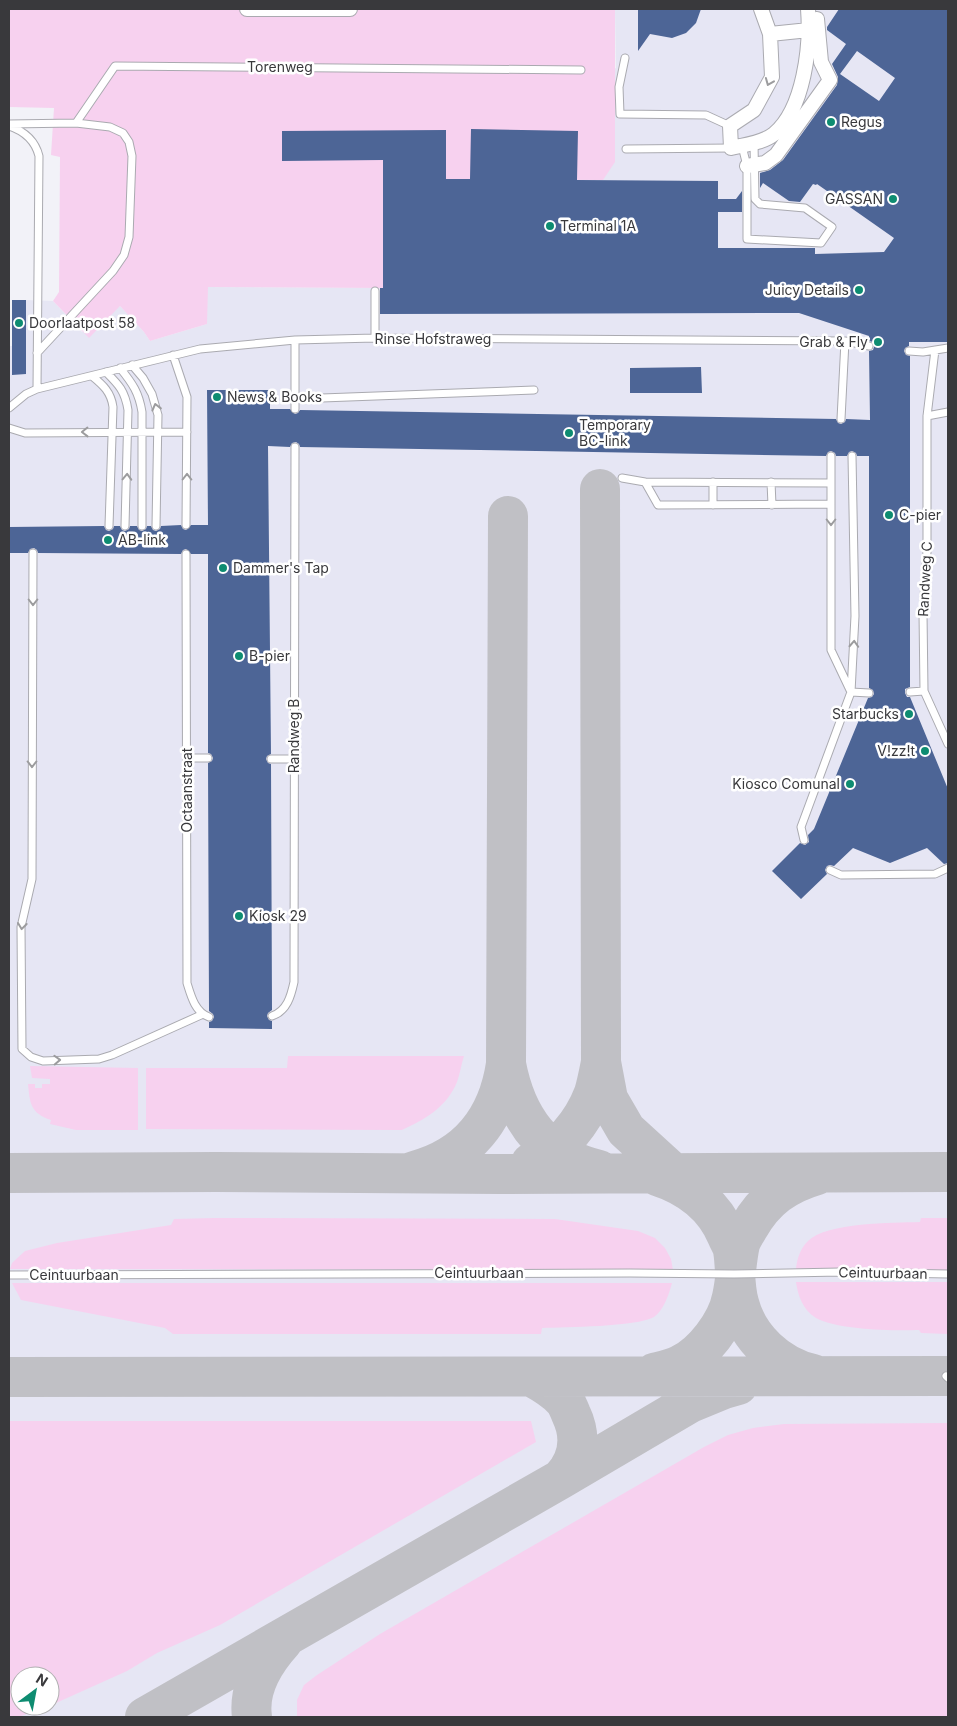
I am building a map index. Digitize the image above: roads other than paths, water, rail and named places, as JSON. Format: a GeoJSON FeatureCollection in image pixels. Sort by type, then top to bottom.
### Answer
{"type":"FeatureCollection","features":[{"type":"Feature","properties":{"kind":"street"},"geometry":{"type":"LineString","coordinates":[[247,9],[350,9]]}},
{"type":"Feature","properties":{"kind":"street"},"geometry":{"type":"LineString","coordinates":[[761,9],[770,34],[772,78],[754,110],[730,126],[742,146],[773,135],[788,119],[800,91],[809,30],[808,9]]}},
{"type":"Feature","properties":{"kind":"street"},"geometry":{"type":"LineString","coordinates":[[751,165],[765,162],[776,155],[830,80],[821,62],[817,9]]}},
{"type":"Feature","properties":{"kind":"street"},"geometry":{"type":"LineString","coordinates":[[770,34],[809,30]]}},
{"type":"Feature","properties":{"kind":"lane"},"geometry":{"type":"LineString","coordinates":[[624,58],[619,87],[620,114],[706,115],[730,126]]}},
{"type":"Feature","properties":{"kind":"lane","name":"Torenweg"},"geometry":{"type":"LineString","coordinates":[[76,123],[116,66],[581,70]]}},
{"type":"Feature","properties":{"kind":"lane"},"geometry":{"type":"LineString","coordinates":[[9,125],[76,123],[110,127],[123,133],[129,142],[132,156],[129,238],[124,255],[113,271],[37,353]]}},
{"type":"Feature","properties":{"kind":"lane"},"geometry":{"type":"LineString","coordinates":[[9,125],[29,138],[36,147],[39,156],[37,389]]}},
{"type":"Feature","properties":{"kind":"lane"},"geometry":{"type":"LineString","coordinates":[[742,146],[751,165],[747,239],[821,243],[832,227],[805,208],[760,204],[755,199],[751,165],[742,146]]}},
{"type":"Feature","properties":{"kind":"lane"},"geometry":{"type":"LineString","coordinates":[[626,149],[742,146]]}},
{"type":"Feature","properties":{"kind":"lane"},"geometry":{"type":"LineString","coordinates":[[375,291],[375,338]]}},
{"type":"Feature","properties":{"kind":"lane","name":"Rinse Hofstraweg"},"geometry":{"type":"LineString","coordinates":[[9,408],[26,394],[37,389],[132,365],[200,349],[295,340],[375,338],[845,341],[869,346]]}},
{"type":"Feature","properties":{"kind":"lane"},"geometry":{"type":"LineString","coordinates":[[295,340],[295,410]]}},
{"type":"Feature","properties":{"kind":"lane"},"geometry":{"type":"LineString","coordinates":[[841,419],[845,341]]}},
{"type":"Feature","properties":{"kind":"lane"},"geometry":{"type":"LineString","coordinates":[[910,351],[948,348]]}},
{"type":"Feature","properties":{"kind":"lane","name":"Randweg C"},"geometry":{"type":"LineString","coordinates":[[935,350],[927,416],[927,552],[923,612],[924,692],[948,744]]}},
{"type":"Feature","properties":{"kind":"lane"},"geometry":{"type":"LineString","coordinates":[[173,356],[187,397],[186,525]]}},
{"type":"Feature","properties":{"kind":"lane"},"geometry":{"type":"LineString","coordinates":[[132,365],[143,378],[152,394],[158,416],[156,526]]}},
{"type":"Feature","properties":{"kind":"lane"},"geometry":{"type":"LineString","coordinates":[[120,368],[140,397],[142,412],[142,526]]}},
{"type":"Feature","properties":{"kind":"lane"},"geometry":{"type":"LineString","coordinates":[[106,372],[120,385],[126,397],[128,410],[125,526]]}},
{"type":"Feature","properties":{"kind":"lane"},"geometry":{"type":"LineString","coordinates":[[92,376],[107,389],[112,397],[113,432],[109,526]]}},
{"type":"Feature","properties":{"kind":"lane"},"geometry":{"type":"LineString","coordinates":[[295,399],[534,390]]}},
{"type":"Feature","properties":{"kind":"lane"},"geometry":{"type":"LineString","coordinates":[[927,416],[948,412]]}},
{"type":"Feature","properties":{"kind":"lane"},"geometry":{"type":"LineString","coordinates":[[9,428],[25,433],[187,432]]}},
{"type":"Feature","properties":{"kind":"lane","name":"Randweg B"},"geometry":{"type":"LineString","coordinates":[[272,1016],[276,1016],[290,1001],[294,982],[295,447]]}},
{"type":"Feature","properties":{"kind":"lane"},"geometry":{"type":"LineString","coordinates":[[831,456],[831,650],[851,692]]}},
{"type":"Feature","properties":{"kind":"lane"},"geometry":{"type":"LineString","coordinates":[[804,840],[801,827],[851,692],[855,616],[852,456]]}},
{"type":"Feature","properties":{"kind":"lane"},"geometry":{"type":"LineString","coordinates":[[622,478],[645,482],[831,483]]}},
{"type":"Feature","properties":{"kind":"lane"},"geometry":{"type":"LineString","coordinates":[[645,482],[658,505],[831,504]]}},
{"type":"Feature","properties":{"kind":"lane"},"geometry":{"type":"LineString","coordinates":[[713,482],[713,505]]}},
{"type":"Feature","properties":{"kind":"lane"},"geometry":{"type":"LineString","coordinates":[[771,482],[772,505]]}},
{"type":"Feature","properties":{"kind":"lane","name":"Octaanstraat"},"geometry":{"type":"LineString","coordinates":[[33,553],[32,879],[21,927],[22,1049],[31,1057],[43,1061],[99,1059],[205,1016],[192,999],[187,982],[186,554]]}},
{"type":"Feature","properties":{"kind":"lane"},"geometry":{"type":"LineString","coordinates":[[851,692],[869,692]]}},
{"type":"Feature","properties":{"kind":"lane"},"geometry":{"type":"LineString","coordinates":[[910,692],[924,692]]}},
{"type":"Feature","properties":{"kind":"lane"},"geometry":{"type":"LineString","coordinates":[[187,758],[208,758]]}},
{"type":"Feature","properties":{"kind":"lane"},"geometry":{"type":"LineString","coordinates":[[271,759],[294,759]]}},
{"type":"Feature","properties":{"kind":"lane"},"geometry":{"type":"LineString","coordinates":[[830,870],[841,875],[935,874],[948,868]]}},
{"type":"Feature","properties":{"kind":"lane","name":"Ceintuurbaan"},"geometry":{"type":"LineString","coordinates":[[9,1275],[734,1274],[840,1272],[948,1274]]}},
{"type":"Feature","properties":{"kind":"place","name":"Regus"},"geometry":{"type":"Point","coordinates":[831,122]}},
{"type":"Feature","properties":{"kind":"place","name":"GASSAN"},"geometry":{"type":"Point","coordinates":[893,199]}},
{"type":"Feature","properties":{"kind":"place","name":"Terminal 1A"},"geometry":{"type":"Point","coordinates":[550,226]}},
{"type":"Feature","properties":{"kind":"place","name":"Juicy Details"},"geometry":{"type":"Point","coordinates":[859,290]}},
{"type":"Feature","properties":{"kind":"place","name":"Doorlaatpost 58"},"geometry":{"type":"Point","coordinates":[19,323]}},
{"type":"Feature","properties":{"kind":"place","name":"Grab & Fly"},"geometry":{"type":"Point","coordinates":[878,342]}},
{"type":"Feature","properties":{"kind":"place","name":"News & Books"},"geometry":{"type":"Point","coordinates":[217,397]}},
{"type":"Feature","properties":{"kind":"place","name":"Temporary BC-link"},"geometry":{"type":"Point","coordinates":[569,433]}},
{"type":"Feature","properties":{"kind":"place","name":"C-pier"},"geometry":{"type":"Point","coordinates":[889,515]}},
{"type":"Feature","properties":{"kind":"place","name":"AB-link"},"geometry":{"type":"Point","coordinates":[108,540]}},
{"type":"Feature","properties":{"kind":"place","name":"Dammer's Tap"},"geometry":{"type":"Point","coordinates":[223,568]}},
{"type":"Feature","properties":{"kind":"place","name":"B-pier"},"geometry":{"type":"Point","coordinates":[239,656]}},
{"type":"Feature","properties":{"kind":"place","name":"Starbucks"},"geometry":{"type":"Point","coordinates":[909,714]}},
{"type":"Feature","properties":{"kind":"place","name":"V!zz!t"},"geometry":{"type":"Point","coordinates":[925,751]}},
{"type":"Feature","properties":{"kind":"place","name":"Kiosco Comunal"},"geometry":{"type":"Point","coordinates":[850,784]}},
{"type":"Feature","properties":{"kind":"place","name":"Kiosk 29"},"geometry":{"type":"Point","coordinates":[239,916]}}]}
